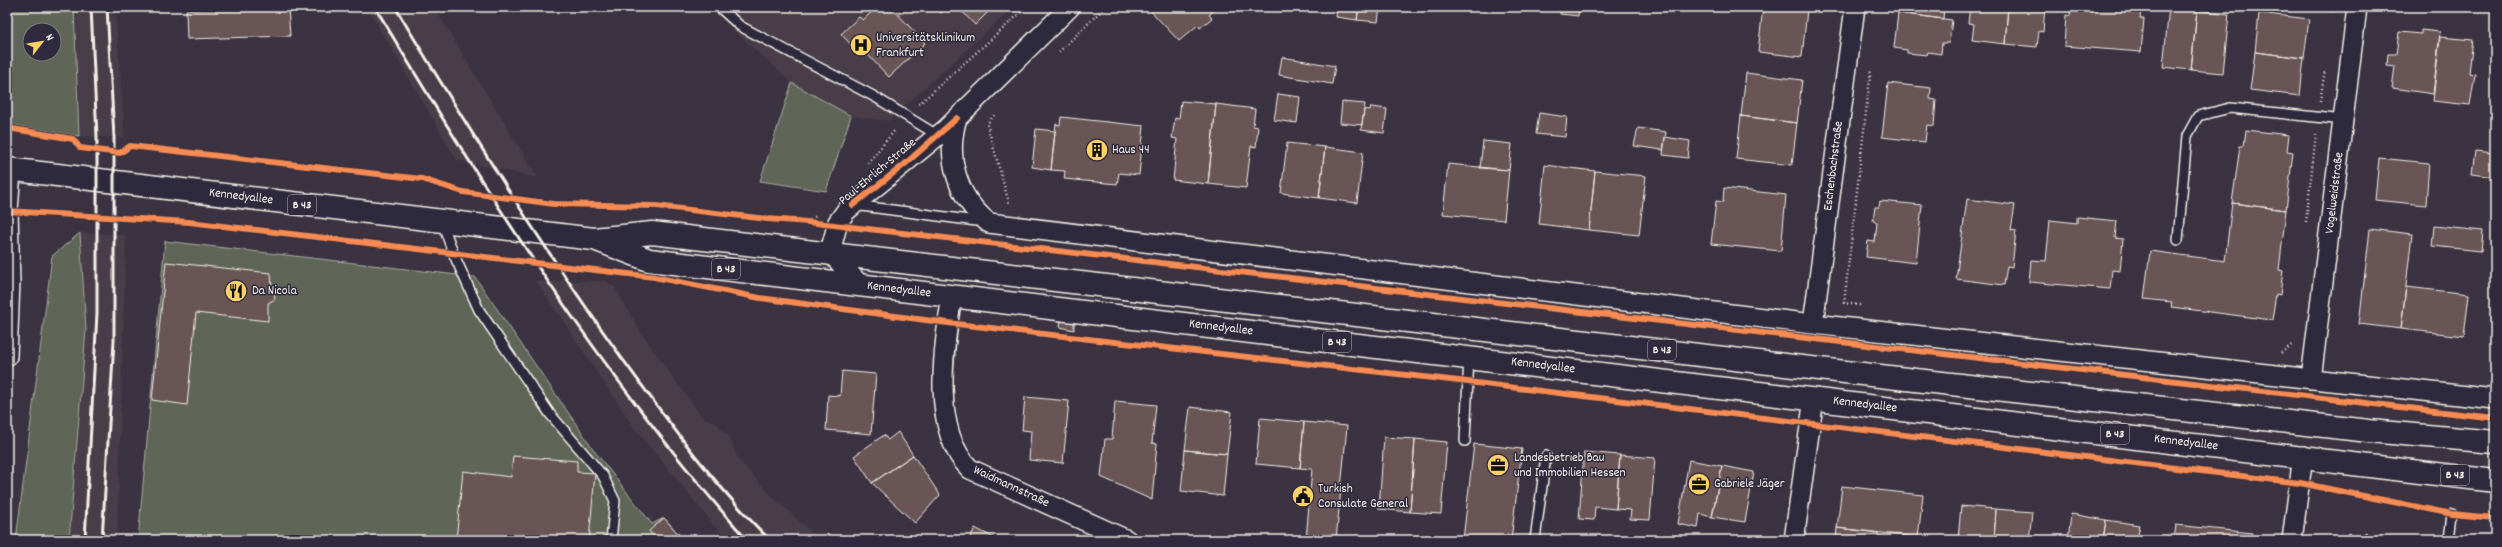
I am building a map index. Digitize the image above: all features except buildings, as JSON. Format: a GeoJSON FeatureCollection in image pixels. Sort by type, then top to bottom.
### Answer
{"type":"FeatureCollection","features":[{"type":"Feature","properties":{"kind":"main road","name":"Kennedyallee"},"geometry":{"type":"LineString","coordinates":[[9,170],[594,239],[652,233],[830,252],[1895,378],[2369,431],[2495,442]]}},
{"type":"Feature","properties":{"kind":"main road","name":"Kennedyallee"},"geometry":{"type":"LineString","coordinates":[[594,239],[649,260],[2303,456],[2495,481]]}},
{"type":"Feature","properties":{"kind":"street","name":"Paul-Ehrlich-Straße"},"geometry":{"type":"LineString","coordinates":[[830,252],[840,219],[853,205],[957,118],[1070,7]]}},
{"type":"Feature","properties":{"kind":"street","name":"Eschenbachstraße"},"geometry":{"type":"LineString","coordinates":[[1813,324],[1855,7]]}},
{"type":"Feature","properties":{"kind":"street","name":"Vogelweidstraße"},"geometry":{"type":"LineString","coordinates":[[2311,379],[2357,7]]}},
{"type":"Feature","properties":{"kind":"street"},"geometry":{"type":"LineString","coordinates":[[957,118],[952,146],[958,182],[965,197],[980,216],[989,223],[1813,324],[2495,399]]}},
{"type":"Feature","properties":{"kind":"street"},"geometry":{"type":"LineString","coordinates":[[7,356],[9,170]]}},
{"type":"Feature","properties":{"kind":"street"},"geometry":{"type":"LineString","coordinates":[[830,252],[861,286]]}},
{"type":"Feature","properties":{"kind":"street","name":"Waidmannstraße"},"geometry":{"type":"LineString","coordinates":[[952,296],[946,353],[944,407],[952,443],[960,460],[970,469],[1127,540]]}},
{"type":"Feature","properties":{"kind":"street"},"geometry":{"type":"LineString","coordinates":[[1794,540],[1814,398]]}},
{"type":"Feature","properties":{"kind":"street"},"geometry":{"type":"LineString","coordinates":[[2292,540],[2303,456]]}},
{"type":"Feature","properties":{"kind":"lane"},"geometry":{"type":"LineString","coordinates":[[719,7],[740,26],[881,101],[938,135]]}},
{"type":"Feature","properties":{"kind":"lane"},"geometry":{"type":"LineString","coordinates":[[2178,240],[2187,136],[2198,116],[2230,108],[2344,120]]}},
{"type":"Feature","properties":{"kind":"lane"},"geometry":{"type":"LineString","coordinates":[[853,205],[989,223]]}},
{"type":"Feature","properties":{"kind":"lane"},"geometry":{"type":"LineString","coordinates":[[442,222],[454,255],[479,310],[550,414],[603,476],[614,501],[611,540]]}},
{"type":"Feature","properties":{"kind":"lane"},"geometry":{"type":"LineString","coordinates":[[1465,441],[1469,357]]}},
{"type":"Feature","properties":{"kind":"lane"},"geometry":{"type":"LineString","coordinates":[[1535,540],[1546,456]]}},
{"type":"Feature","properties":{"kind":"lane"},"geometry":{"type":"LineString","coordinates":[[2449,540],[2452,514]]}},
{"type":"Feature","properties":{"kind":"path"},"geometry":{"type":"LineString","coordinates":[[1055,55],[1106,7]]}},
{"type":"Feature","properties":{"kind":"path"},"geometry":{"type":"LineString","coordinates":[[1868,306],[1844,303],[1872,62]]}},
{"type":"Feature","properties":{"kind":"path"},"geometry":{"type":"LineString","coordinates":[[999,109],[987,124],[1011,210]]}},
{"type":"Feature","properties":{"kind":"path"},"geometry":{"type":"LineString","coordinates":[[2276,356],[2293,344]]}},
{"type":"Feature","properties":{"kind":"shaded area"},"geometry":{"type":"Polygon","coordinates":[[[74,7],[115,7],[125,138],[79,136],[74,7]]]}},
{"type":"Feature","properties":{"kind":"shaded area"},"geometry":{"type":"Polygon","coordinates":[[[367,7],[434,7],[538,178],[457,160],[367,7]]]}},
{"type":"Feature","properties":{"kind":"shaded area","name":"Universitätsklinikum Frankfurt"},"geometry":{"type":"Polygon","coordinates":[[[708,7],[1014,7],[888,121],[851,116],[792,83],[708,7]]]}},
{"type":"Feature","properties":{"kind":"shaded area"},"geometry":{"type":"Polygon","coordinates":[[[80,233],[126,235],[117,540],[69,540],[86,330],[80,233]]]}},
{"type":"Feature","properties":{"kind":"shaded area"},"geometry":{"type":"Polygon","coordinates":[[[536,281],[605,281],[614,286],[642,334],[701,416],[717,424],[729,437],[738,459],[769,493],[820,540],[726,540],[633,426],[536,281]]]}},
{"type":"Feature","properties":{"kind":"green space"},"geometry":{"type":"Polygon","coordinates":[[[7,7],[74,7],[79,136],[7,124],[7,7]]]}},
{"type":"Feature","properties":{"kind":"green space"},"geometry":{"type":"Polygon","coordinates":[[[792,83],[851,116],[826,191],[760,181],[792,83]]]}},
{"type":"Feature","properties":{"kind":"green space"},"geometry":{"type":"Polygon","coordinates":[[[80,233],[86,330],[69,540],[16,540],[52,256],[80,233]]]}},
{"type":"Feature","properties":{"kind":"green space"},"geometry":{"type":"Polygon","coordinates":[[[165,241],[475,277],[596,453],[652,524],[664,518],[684,540],[138,540],[165,241]]]}},
{"type":"Feature","properties":{"kind":"railway"},"geometry":{"type":"LineString","coordinates":[[85,540],[97,313],[97,137],[91,7]]}},
{"type":"Feature","properties":{"kind":"railway"},"geometry":{"type":"LineString","coordinates":[[102,540],[114,341],[114,138],[107,7]]}},
{"type":"Feature","properties":{"kind":"railway"},"geometry":{"type":"LineString","coordinates":[[375,7],[417,77],[504,215],[595,349],[644,415],[694,478],[747,540]]}},
{"type":"Feature","properties":{"kind":"railway"},"geometry":{"type":"LineString","coordinates":[[395,7],[449,96],[533,228],[621,357],[710,475],[770,540]]}},
{"type":"Feature","properties":{"kind":"cycle path"},"geometry":{"type":"LineString","coordinates":[[853,205],[905,164],[957,118]]}},
{"type":"Feature","properties":{"kind":"cycle path"},"geometry":{"type":"LineString","coordinates":[[7,128],[73,139],[80,148],[120,153],[130,146],[422,179],[463,192],[554,204],[656,206],[767,219],[808,222],[2495,418]]}},
{"type":"Feature","properties":{"kind":"cycle path"},"geometry":{"type":"LineString","coordinates":[[7,211],[189,222],[654,277],[760,298],[948,323],[1468,382],[2300,483],[2452,514],[2495,518]]}},
{"type":"Feature","properties":{"kind":"place","name":"Universitätsklinikum Frankfurt"},"geometry":{"type":"Point","coordinates":[861,45]}},
{"type":"Feature","properties":{"kind":"place","name":"Haus 44"},"geometry":{"type":"Point","coordinates":[1097,150]}},
{"type":"Feature","properties":{"kind":"place","name":"Da Nicola"},"geometry":{"type":"Point","coordinates":[236,291]}},
{"type":"Feature","properties":{"kind":"place","name":"Landesbetrieb Bau und Immobilien Hessen"},"geometry":{"type":"Point","coordinates":[1498,465]}},
{"type":"Feature","properties":{"kind":"place","name":"Gabriele Jäger"},"geometry":{"type":"Point","coordinates":[1699,484]}},
{"type":"Feature","properties":{"kind":"place","name":"Turkish Consulate General"},"geometry":{"type":"Point","coordinates":[1303,496]}}]}
